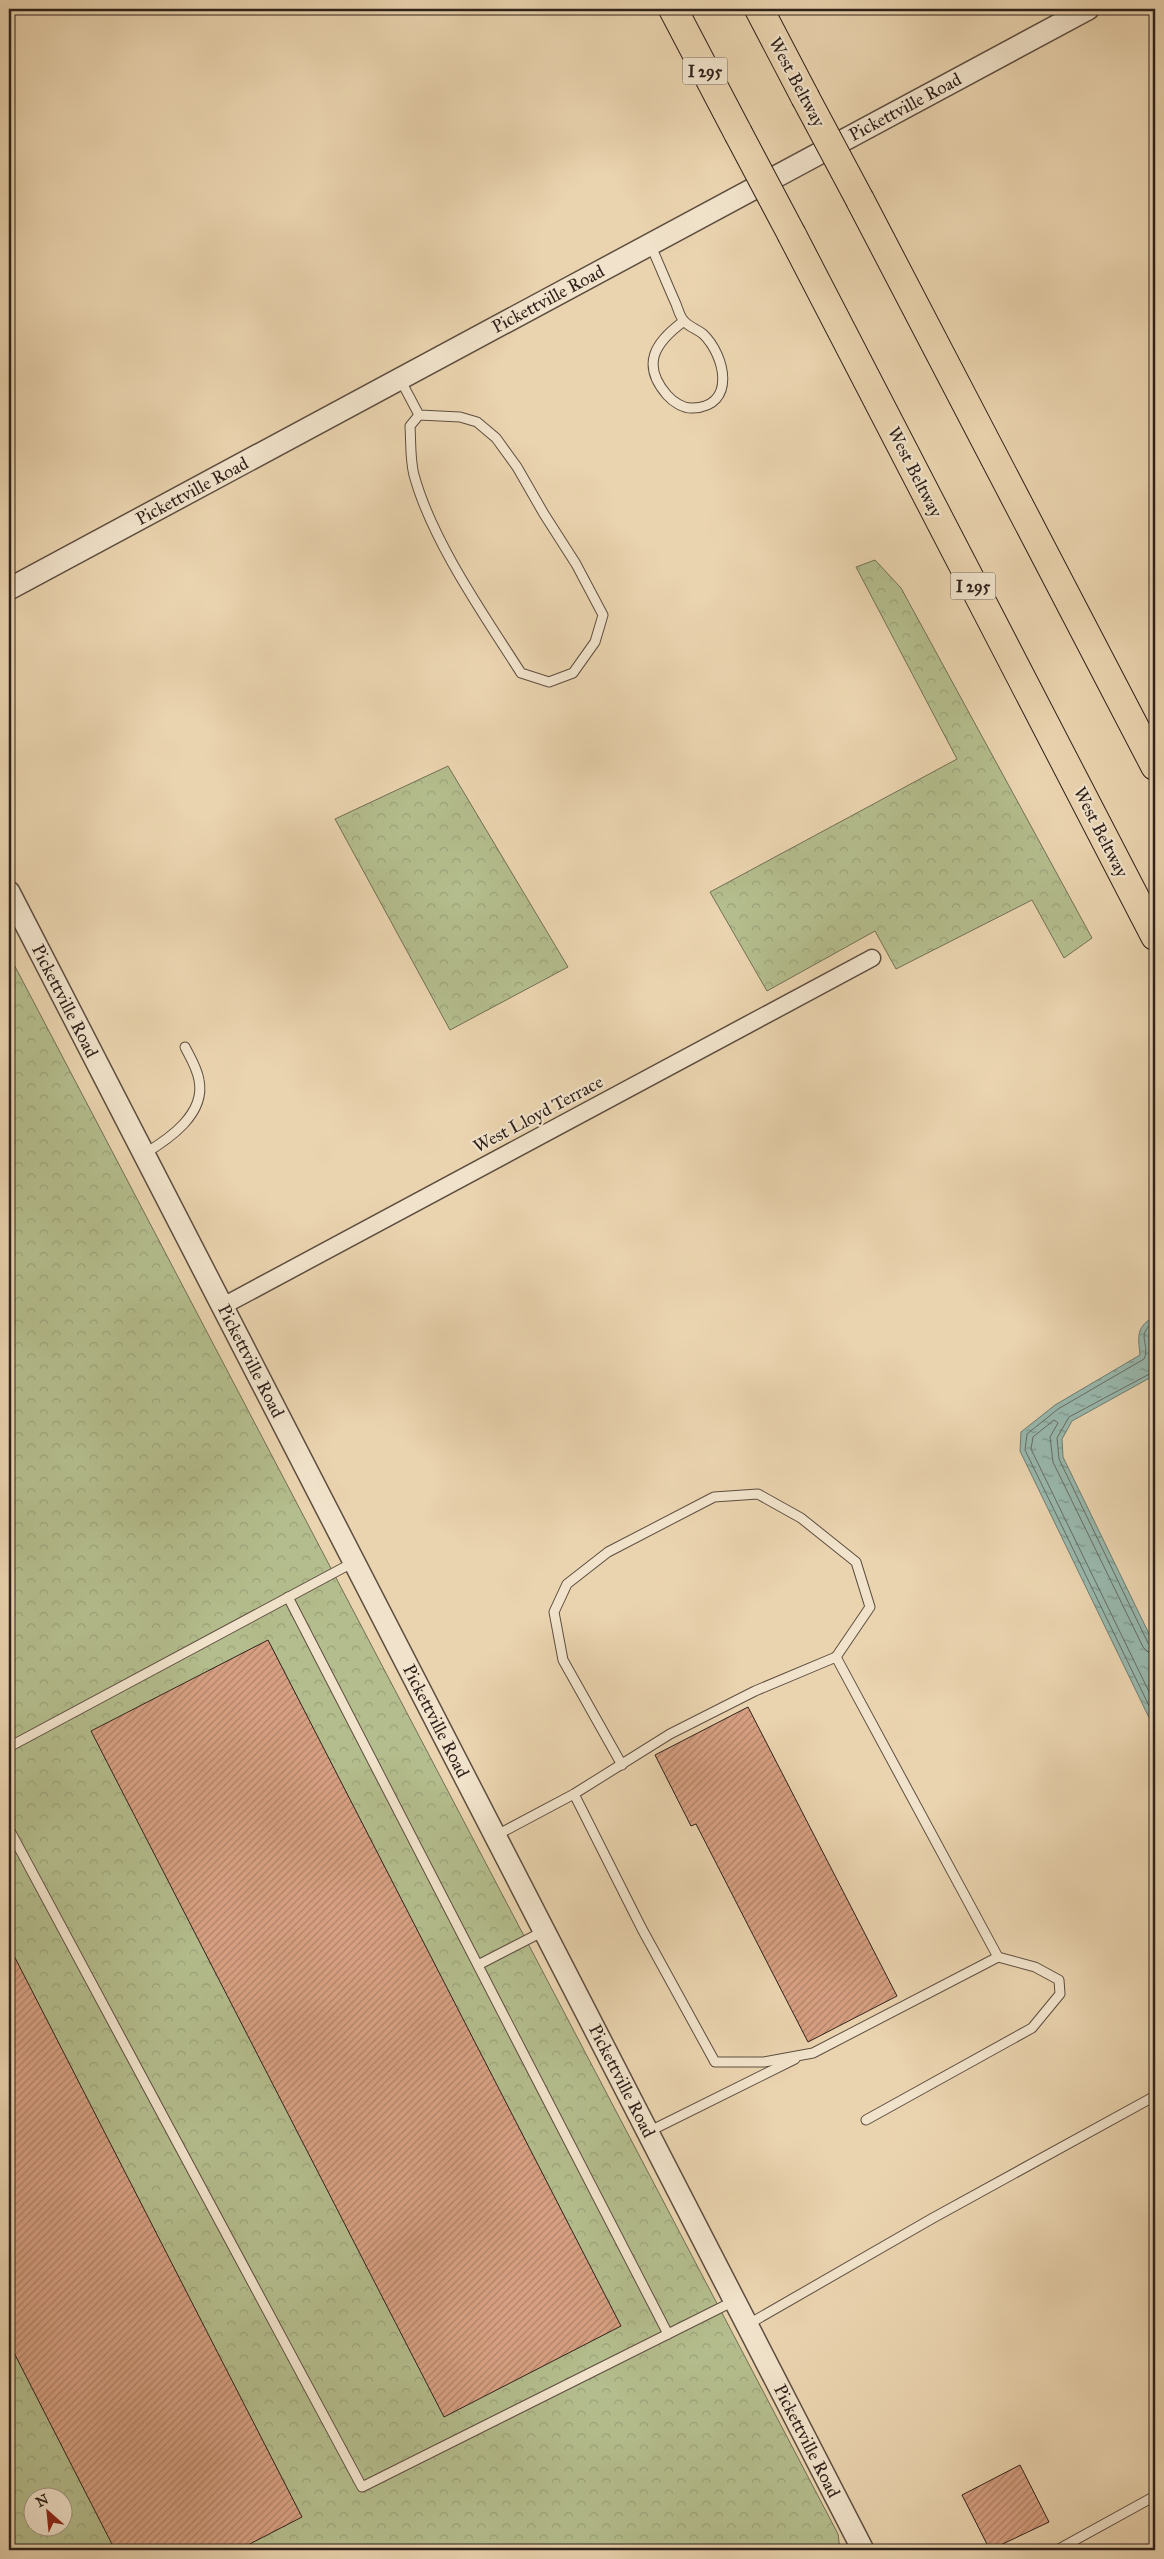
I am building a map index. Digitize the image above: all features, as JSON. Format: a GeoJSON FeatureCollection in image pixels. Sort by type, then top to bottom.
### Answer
{"type":"FeatureCollection","features":[{"type":"Feature","properties":{"kind":"highway","name":"West Beltway"},"geometry":{"type":"LineString","coordinates":[[673,9],[1155,936]]}},
{"type":"Feature","properties":{"kind":"highway","name":"West Beltway"},"geometry":{"type":"LineString","coordinates":[[759,9],[1155,766]]}},
{"type":"Feature","properties":{"kind":"street","name":"Pickettville Road"},"geometry":{"type":"LineString","coordinates":[[9,589],[1088,9]]}},
{"type":"Feature","properties":{"kind":"street","name":"Pickettville Road"},"geometry":{"type":"LineString","coordinates":[[9,892],[863,2550]]}},
{"type":"Feature","properties":{"kind":"street","name":"West Lloyd Terrace"},"geometry":{"type":"LineString","coordinates":[[223,1306],[872,958]]}},
{"type":"Feature","properties":{"kind":"lane"},"geometry":{"type":"LineString","coordinates":[[650,244],[684,321],[703,334],[719,360],[724,381],[719,396],[706,408],[687,409],[670,398],[656,382],[652,366],[656,349],[671,331],[684,321]]}},
{"type":"Feature","properties":{"kind":"lane"},"geometry":{"type":"LineString","coordinates":[[400,379],[419,414]]}},
{"type":"Feature","properties":{"kind":"lane"},"geometry":{"type":"LineString","coordinates":[[419,414],[460,417],[477,422],[496,438],[517,467],[576,564],[603,615],[595,642],[573,673],[549,682],[521,673],[492,627],[432,526],[414,474],[410,426],[419,414]]}},
{"type":"Feature","properties":{"kind":"lane"},"geometry":{"type":"LineString","coordinates":[[144,1154],[173,1137],[194,1110],[200,1092],[199,1079],[185,1047]]}},
{"type":"Feature","properties":{"kind":"lane"},"geometry":{"type":"LineString","coordinates":[[495,1836],[574,1794],[622,1765],[670,1734],[755,1691],[836,1657],[870,1607],[856,1562],[801,1518],[758,1494],[714,1497],[608,1552],[567,1584],[554,1612],[563,1660],[622,1765]]}},
{"type":"Feature","properties":{"kind":"lane"},"geometry":{"type":"LineString","coordinates":[[9,1747],[354,1562]]}},
{"type":"Feature","properties":{"kind":"lane"},"geometry":{"type":"LineString","coordinates":[[288,1597],[668,2334]]}},
{"type":"Feature","properties":{"kind":"lane"},"geometry":{"type":"LineString","coordinates":[[836,1657],[998,1958]]}},
{"type":"Feature","properties":{"kind":"lane"},"geometry":{"type":"LineString","coordinates":[[574,1794],[642,1929],[715,2062],[764,2062],[813,2053],[998,1958],[1034,1967],[1059,1980],[1060,1994],[1032,2028],[866,2120]]}},
{"type":"Feature","properties":{"kind":"lane"},"geometry":{"type":"LineString","coordinates":[[9,1829],[362,2487],[735,2301]]}},
{"type":"Feature","properties":{"kind":"lane"},"geometry":{"type":"LineString","coordinates":[[478,1966],[544,1931]]}},
{"type":"Feature","properties":{"kind":"lane"},"geometry":{"type":"LineString","coordinates":[[648,2132],[806,2054]]}},
{"type":"Feature","properties":{"kind":"lane"},"geometry":{"type":"LineString","coordinates":[[747,2325],[845,2267],[1155,2096]]}},
{"type":"Feature","properties":{"kind":"lane"},"geometry":{"type":"LineString","coordinates":[[1057,2550],[1155,2496]]}},
{"type":"Feature","properties":{"kind":"green space"},"geometry":{"type":"Polygon","coordinates":[[[875,560],[901,588],[1092,938],[1064,958],[1032,900],[896,969],[875,931],[767,991],[710,892],[957,759],[856,567],[875,560]]]}},
{"type":"Feature","properties":{"kind":"green space"},"geometry":{"type":"Polygon","coordinates":[[[448,766],[568,967],[450,1030],[335,819],[448,766]]]}},
{"type":"Feature","properties":{"kind":"green space"},"geometry":{"type":"Polygon","coordinates":[[[9,955],[838,2534],[840,2550],[9,2550],[9,955]]]}},
{"type":"Feature","properties":{"kind":"water"},"geometry":{"type":"Polygon","coordinates":[[[1155,1316],[1155,1375],[1072,1421],[1062,1439],[1063,1457],[1155,1646],[1155,1730],[1020,1451],[1021,1432],[1055,1405],[1140,1355],[1139,1337],[1141,1328],[1155,1316]]]}},
{"type":"Feature","properties":{"kind":"building"},"geometry":{"type":"Polygon","coordinates":[[[268,1640],[621,2326],[444,2417],[91,1731],[268,1640]]]}},
{"type":"Feature","properties":{"kind":"building"},"geometry":{"type":"Polygon","coordinates":[[[748,1707],[897,1996],[808,2042],[696,1824],[691,1826],[655,1755],[748,1707]]]}},
{"type":"Feature","properties":{"kind":"building"},"geometry":{"type":"Polygon","coordinates":[[[9,1946],[302,2517],[238,2550],[115,2550],[9,2343],[9,1946]]]}},
{"type":"Feature","properties":{"kind":"building"},"geometry":{"type":"Polygon","coordinates":[[[1020,2465],[1049,2522],[990,2550],[962,2495],[1020,2465]]]}}]}
